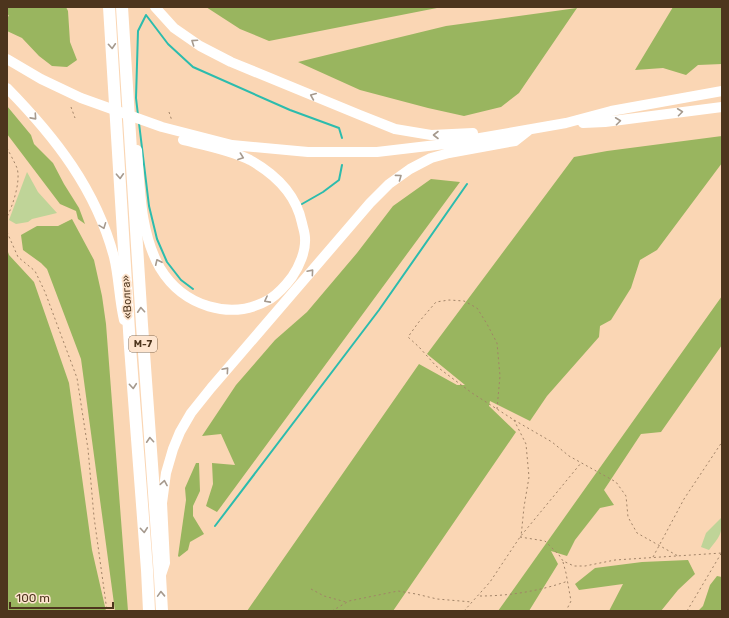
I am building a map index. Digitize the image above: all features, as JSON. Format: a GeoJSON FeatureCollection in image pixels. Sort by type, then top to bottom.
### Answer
{"type":"FeatureCollection","features":[{"type":"Feature","properties":{"kind":"highway","name":"«Волга»"},"geometry":{"type":"LineString","coordinates":[[109,7],[130,347],[149,611]]}},
{"type":"Feature","properties":{"kind":"highway","name":"«Волга»"},"geometry":{"type":"LineString","coordinates":[[122,7],[162,611]]}},
{"type":"Feature","properties":{"kind":"main road"},"geometry":{"type":"LineString","coordinates":[[155,7],[174,28],[200,46],[231,62],[395,129],[431,135],[530,129]]}},
{"type":"Feature","properties":{"kind":"main road"},"geometry":{"type":"LineString","coordinates":[[7,59],[42,79],[77,103]]}},
{"type":"Feature","properties":{"kind":"main road"},"geometry":{"type":"LineString","coordinates":[[7,66],[32,81],[77,103],[163,131],[231,153],[248,159],[274,176],[283,185],[292,198],[300,214],[305,239],[303,254],[296,271],[286,285],[271,298],[256,305],[236,309],[216,309],[195,302],[184,294],[160,268],[149,243],[143,214],[134,128],[128,112]]}},
{"type":"Feature","properties":{"kind":"main road"},"geometry":{"type":"LineString","coordinates":[[7,88],[34,116],[57,144],[76,171],[91,197],[114,256],[118,273],[122,314],[130,347]]}},
{"type":"Feature","properties":{"kind":"main road"},"geometry":{"type":"LineString","coordinates":[[566,124],[611,112],[722,91]]}},
{"type":"Feature","properties":{"kind":"main road"},"geometry":{"type":"LineString","coordinates":[[163,131],[232,145],[308,152],[377,152],[445,144],[566,124],[605,122],[722,107]]}},
{"type":"Feature","properties":{"kind":"main road"},"geometry":{"type":"LineString","coordinates":[[160,576],[165,563],[162,503],[166,473],[180,432],[191,413],[211,388],[370,203],[389,184],[410,169],[431,158],[449,153],[515,141],[530,129]]}},
{"type":"Feature","properties":{"kind":"path"},"geometry":{"type":"LineString","coordinates":[[75,118],[77,103]]}},
{"type":"Feature","properties":{"kind":"path"},"geometry":{"type":"LineString","coordinates":[[169,112],[173,123]]}},
{"type":"Feature","properties":{"kind":"path"},"geometry":{"type":"LineString","coordinates":[[7,148],[17,169],[17,188],[12,208],[7,217]]}},
{"type":"Feature","properties":{"kind":"path"},"geometry":{"type":"LineString","coordinates":[[7,232],[18,257],[35,271],[45,292],[77,378],[88,449],[94,517],[107,611]]}},
{"type":"Feature","properties":{"kind":"path"},"geometry":{"type":"LineString","coordinates":[[497,409],[500,376],[497,343],[477,308],[464,301],[449,300],[436,302],[408,337],[420,347],[436,366],[472,393],[514,420],[552,442],[569,456],[616,482],[626,496],[628,517],[637,533],[678,556]]}},
{"type":"Feature","properties":{"kind":"path"},"geometry":{"type":"LineString","coordinates":[[514,420],[526,444],[529,477],[520,537]]}},
{"type":"Feature","properties":{"kind":"path"},"geometry":{"type":"LineString","coordinates":[[653,557],[684,499],[722,442]]}},
{"type":"Feature","properties":{"kind":"path"},"geometry":{"type":"LineString","coordinates":[[464,611],[479,596],[520,537],[582,463]]}},
{"type":"Feature","properties":{"kind":"path"},"geometry":{"type":"LineString","coordinates":[[520,537],[545,541],[563,561],[571,601],[566,611]]}},
{"type":"Feature","properties":{"kind":"path"},"geometry":{"type":"LineString","coordinates":[[563,561],[574,566],[585,566],[615,560],[722,553]]}},
{"type":"Feature","properties":{"kind":"path"},"geometry":{"type":"LineString","coordinates":[[686,611],[722,553]]}},
{"type":"Feature","properties":{"kind":"path"},"geometry":{"type":"LineString","coordinates":[[479,596],[499,596],[568,581]]}},
{"type":"Feature","properties":{"kind":"path"},"geometry":{"type":"LineString","coordinates":[[311,589],[324,596],[347,602]]}},
{"type":"Feature","properties":{"kind":"path"},"geometry":{"type":"LineString","coordinates":[[332,611],[347,602],[398,591],[437,599],[473,602]]}},
{"type":"Feature","properties":{"kind":"green space"},"geometry":{"type":"Polygon","coordinates":[[[7,7],[66,7],[68,11],[70,42],[77,60],[67,67],[52,66],[39,56],[22,38],[7,31],[7,17],[9,16],[7,13],[7,7]]]}},
{"type":"Feature","properties":{"kind":"green space"},"geometry":{"type":"Polygon","coordinates":[[[206,7],[442,7],[269,41],[240,29],[206,7]]]}},
{"type":"Feature","properties":{"kind":"green space"},"geometry":{"type":"Polygon","coordinates":[[[673,7],[722,7],[722,64],[698,65],[686,75],[663,68],[635,70],[673,7]]]}},
{"type":"Feature","properties":{"kind":"green space"},"geometry":{"type":"Polygon","coordinates":[[[577,8],[519,93],[501,107],[464,116],[360,90],[298,62],[446,26],[577,8]]]}},
{"type":"Feature","properties":{"kind":"green space"},"geometry":{"type":"Polygon","coordinates":[[[7,106],[31,135],[34,144],[53,163],[79,208],[85,224],[78,219],[76,211],[60,204],[7,134],[7,106]]]}},
{"type":"Feature","properties":{"kind":"green space"},"geometry":{"type":"Polygon","coordinates":[[[722,136],[722,163],[657,250],[640,260],[631,288],[611,320],[600,326],[599,337],[547,396],[530,421],[490,401],[489,406],[516,432],[393,611],[247,611],[419,364],[457,385],[465,385],[427,354],[574,157],[607,151],[722,136]]]}},
{"type":"Feature","properties":{"kind":"green space"},"geometry":{"type":"Polygon","coordinates":[[[27,172],[38,192],[57,213],[16,224],[9,220],[27,172]]]}},
{"type":"Feature","properties":{"kind":"green space"},"geometry":{"type":"Polygon","coordinates":[[[431,179],[460,182],[217,512],[206,506],[213,484],[212,463],[235,465],[221,434],[202,436],[236,385],[275,340],[307,312],[357,253],[393,206],[431,179]]]}},
{"type":"Feature","properties":{"kind":"green space"},"geometry":{"type":"Polygon","coordinates":[[[72,219],[94,260],[102,296],[106,324],[128,611],[115,611],[81,359],[47,269],[23,250],[21,235],[37,226],[58,226],[72,219]]]}},
{"type":"Feature","properties":{"kind":"green space"},"geometry":{"type":"Polygon","coordinates":[[[7,249],[9,255],[34,282],[69,383],[92,550],[106,611],[7,611],[7,249]]]}},
{"type":"Feature","properties":{"kind":"green space"},"geometry":{"type":"Polygon","coordinates":[[[722,296],[722,345],[661,432],[641,434],[604,490],[614,505],[600,508],[575,540],[567,556],[551,551],[558,564],[529,611],[498,611],[722,296]]]}},
{"type":"Feature","properties":{"kind":"green space"},"geometry":{"type":"Polygon","coordinates":[[[196,463],[199,463],[200,491],[193,506],[193,516],[204,534],[190,542],[188,550],[179,557],[186,500],[185,488],[196,463]]]}},
{"type":"Feature","properties":{"kind":"green space"},"geometry":{"type":"Polygon","coordinates":[[[722,517],[721,532],[716,541],[709,550],[701,547],[706,533],[722,517]]]}},
{"type":"Feature","properties":{"kind":"green space"},"geometry":{"type":"Polygon","coordinates":[[[688,560],[695,574],[678,590],[661,611],[609,611],[623,584],[579,590],[575,584],[595,568],[642,562],[688,560]]]}},
{"type":"Feature","properties":{"kind":"green space"},"geometry":{"type":"Polygon","coordinates":[[[717,576],[722,577],[722,611],[698,611],[703,606],[710,585],[717,576]]]}},
{"type":"Feature","properties":{"kind":"waterway"},"geometry":{"type":"LineString","coordinates":[[138,115],[136,98],[138,31],[146,15],[168,44],[193,67],[290,110],[339,128],[342,138]]}},
{"type":"Feature","properties":{"kind":"waterway"},"geometry":{"type":"LineString","coordinates":[[139,123],[149,206],[157,239],[167,262],[181,280],[193,289]]}},
{"type":"Feature","properties":{"kind":"waterway"},"geometry":{"type":"LineString","coordinates":[[302,204],[323,192],[339,180],[342,165]]}},
{"type":"Feature","properties":{"kind":"waterway"},"geometry":{"type":"LineString","coordinates":[[215,526],[379,310],[467,184]]}}]}
